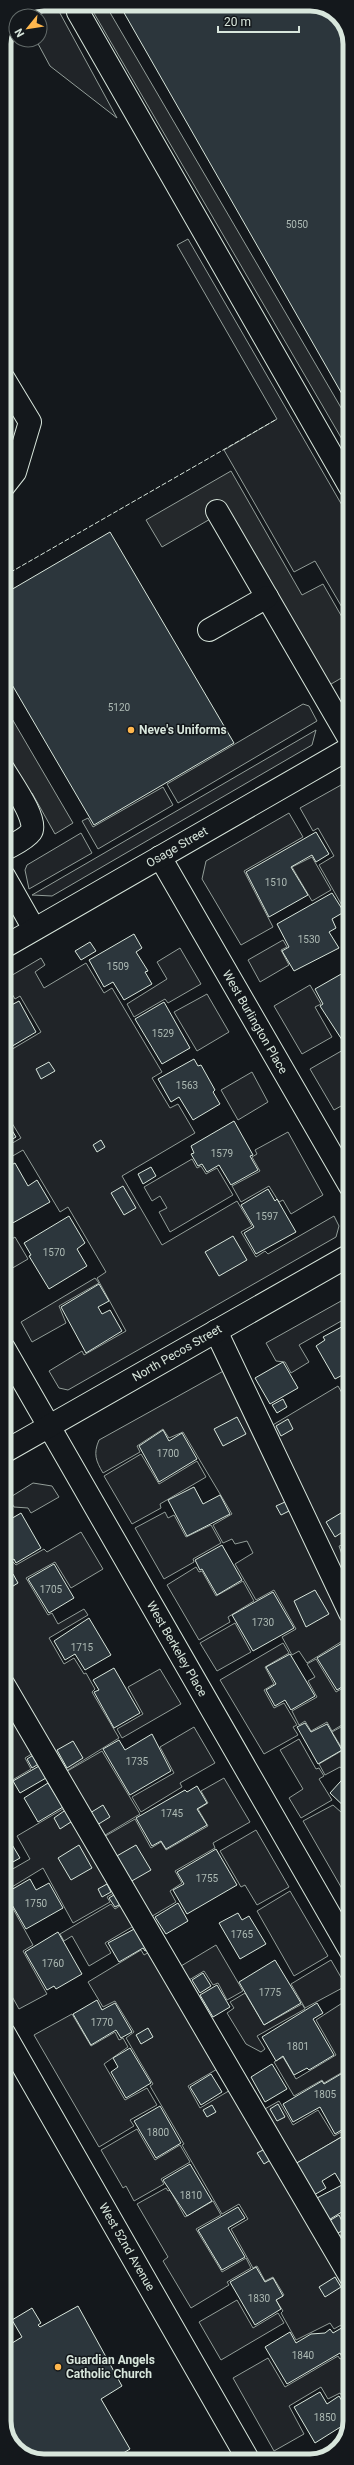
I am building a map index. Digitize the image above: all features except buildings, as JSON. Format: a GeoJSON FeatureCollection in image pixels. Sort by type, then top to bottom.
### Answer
{"type":"FeatureCollection","features":[{"type":"Feature","properties":{"kind":"street"},"geometry":{"type":"LineString","coordinates":[[78,11],[343,475]]}},
{"type":"Feature","properties":{"kind":"street"},"geometry":{"type":"LineString","coordinates":[[11,391],[30,422],[14,472],[11,476]]}},
{"type":"Feature","properties":{"kind":"street"},"geometry":{"type":"LineString","coordinates":[[217,511],[343,728]]}},
{"type":"Feature","properties":{"kind":"street"},"geometry":{"type":"LineString","coordinates":[[209,630],[267,597]]}},
{"type":"Feature","properties":{"kind":"street","name":"Osage Street"},"geometry":{"type":"LineString","coordinates":[[11,943],[343,752]]}},
{"type":"Feature","properties":{"kind":"street"},"geometry":{"type":"LineString","coordinates":[[11,782],[30,816],[33,826],[30,834],[11,846]]}},
{"type":"Feature","properties":{"kind":"street","name":"West Burlington Place"},"geometry":{"type":"LineString","coordinates":[[160,857],[343,1174]]}},
{"type":"Feature","properties":{"kind":"street"},"geometry":{"type":"LineString","coordinates":[[11,888],[34,929]]}},
{"type":"Feature","properties":{"kind":"street","name":"North Pecos Street"},"geometry":{"type":"LineString","coordinates":[[11,1448],[343,1258]]}},
{"type":"Feature","properties":{"kind":"street"},"geometry":{"type":"LineString","coordinates":[[216,1331],[343,1598]]}},
{"type":"Feature","properties":{"kind":"street","name":"West Berkeley Place"},"geometry":{"type":"LineString","coordinates":[[11,1360],[343,1938]]}},
{"type":"Feature","properties":{"kind":"street"},"geometry":{"type":"LineString","coordinates":[[11,1697],[343,2264]]}},
{"type":"Feature","properties":{"kind":"street","name":"West 52nd Avenue"},"geometry":{"type":"LineString","coordinates":[[11,2044],[245,2454]]}},
{"type":"Feature","properties":{"kind":"shaded area"},"geometry":{"type":"Polygon","coordinates":[[[48,11],[59,11],[117,118],[50,66],[40,48],[48,48],[48,11]]]}},
{"type":"Feature","properties":{"kind":"shaded area"},"geometry":{"type":"Polygon","coordinates":[[[93,11],[109,11],[343,411],[343,441],[93,11]]]}},
{"type":"Feature","properties":{"kind":"shaded area"},"geometry":{"type":"Polygon","coordinates":[[[188,239],[343,507],[343,609],[315,561],[294,572],[224,450],[277,419],[177,245],[188,239]]]}},
{"type":"Feature","properties":{"kind":"shaded area"},"geometry":{"type":"Polygon","coordinates":[[[231,471],[302,595],[323,584],[343,619],[343,677],[326,687],[224,511],[162,547],[146,520],[231,471]]]}},
{"type":"Feature","properties":{"kind":"shaded area"},"geometry":{"type":"Polygon","coordinates":[[[303,704],[309,706],[317,721],[178,803],[167,784],[303,704]]]}},
{"type":"Feature","properties":{"kind":"shaded area"},"geometry":{"type":"Polygon","coordinates":[[[11,717],[73,823],[55,834],[32,793],[11,805],[11,717]]]}},
{"type":"Feature","properties":{"kind":"shaded area"},"geometry":{"type":"Polygon","coordinates":[[[316,730],[312,745],[52,896],[32,895],[316,730]]]}},
{"type":"Feature","properties":{"kind":"shaded area"},"geometry":{"type":"Polygon","coordinates":[[[343,784],[343,907],[319,865],[334,856],[318,828],[313,831],[300,808],[343,784]]]}},
{"type":"Feature","properties":{"kind":"shaded area"},"geometry":{"type":"Polygon","coordinates":[[[163,787],[173,805],[98,849],[82,821],[88,818],[93,827],[163,787]]]}},
{"type":"Feature","properties":{"kind":"shaded area"},"geometry":{"type":"Polygon","coordinates":[[[289,813],[303,837],[244,871],[273,927],[241,945],[202,879],[206,861],[289,813]]]}},
{"type":"Feature","properties":{"kind":"shaded area"},"geometry":{"type":"Polygon","coordinates":[[[81,833],[92,853],[29,889],[25,870],[27,865],[81,833]]]}},
{"type":"Feature","properties":{"kind":"shaded area"},"geometry":{"type":"Polygon","coordinates":[[[312,857],[331,890],[312,901],[292,867],[312,857]]]}},
{"type":"Feature","properties":{"kind":"shaded area"},"geometry":{"type":"Polygon","coordinates":[[[283,940],[287,947],[281,950],[289,965],[260,982],[248,960],[283,940]]]}},
{"type":"Feature","properties":{"kind":"shaded area"},"geometry":{"type":"Polygon","coordinates":[[[180,948],[201,984],[168,1003],[165,999],[134,1017],[127,1004],[167,979],[157,962],[180,948]]]}},
{"type":"Feature","properties":{"kind":"shaded area"},"geometry":{"type":"Polygon","coordinates":[[[41,958],[45,965],[35,972],[44,988],[86,963],[104,993],[112,988],[162,1072],[152,1078],[170,1108],[178,1104],[195,1133],[122,1176],[162,1245],[237,1201],[252,1226],[241,1232],[256,1257],[265,1251],[268,1254],[334,1216],[339,1226],[336,1237],[68,1390],[59,1388],[49,1371],[82,1351],[84,1355],[126,1331],[97,1278],[106,1272],[68,1207],[60,1212],[23,1150],[11,1157],[11,1144],[21,1138],[11,1122],[11,1050],[41,1032],[20,996],[15,999],[11,992],[11,976],[41,958]]]}},
{"type":"Feature","properties":{"kind":"shaded area"},"geometry":{"type":"Polygon","coordinates":[[[310,985],[321,1004],[315,1007],[332,1037],[302,1054],[274,1006],[310,985]]]}},
{"type":"Feature","properties":{"kind":"shaded area"},"geometry":{"type":"Polygon","coordinates":[[[207,994],[229,1032],[197,1051],[174,1012],[207,994]]]}},
{"type":"Feature","properties":{"kind":"shaded area"},"geometry":{"type":"Polygon","coordinates":[[[343,1050],[343,1105],[334,1110],[310,1069],[343,1050]]]}},
{"type":"Feature","properties":{"kind":"shaded area"},"geometry":{"type":"Polygon","coordinates":[[[252,1072],[268,1102],[238,1120],[221,1090],[252,1072]]]}},
{"type":"Feature","properties":{"kind":"shaded area"},"geometry":{"type":"Polygon","coordinates":[[[288,1132],[323,1195],[291,1214],[283,1200],[279,1202],[269,1186],[241,1202],[232,1186],[260,1171],[252,1157],[257,1154],[255,1150],[288,1132]]]}},
{"type":"Feature","properties":{"kind":"shaded area"},"geometry":{"type":"Polygon","coordinates":[[[192,1159],[197,1168],[201,1166],[206,1174],[217,1168],[233,1195],[170,1232],[159,1212],[167,1208],[160,1196],[152,1201],[144,1187],[192,1159]]]}},
{"type":"Feature","properties":{"kind":"shaded area"},"geometry":{"type":"Polygon","coordinates":[[[15,1237],[28,1259],[11,1269],[11,1240],[15,1237]]]}},
{"type":"Feature","properties":{"kind":"shaded area"},"geometry":{"type":"Polygon","coordinates":[[[95,1278],[99,1283],[59,1306],[66,1323],[32,1342],[21,1322],[95,1278]]]}},
{"type":"Feature","properties":{"kind":"shaded area"},"geometry":{"type":"Polygon","coordinates":[[[343,1300],[343,1320],[299,1345],[309,1362],[291,1373],[285,1362],[276,1361],[266,1343],[343,1300]]]}},
{"type":"Feature","properties":{"kind":"shaded area"},"geometry":{"type":"Polygon","coordinates":[[[227,1369],[343,1615],[343,1641],[307,1663],[299,1651],[292,1655],[282,1637],[296,1629],[274,1590],[256,1600],[235,1564],[253,1553],[247,1541],[235,1544],[232,1539],[223,1543],[213,1525],[232,1514],[183,1432],[169,1438],[163,1429],[137,1446],[140,1452],[103,1473],[96,1457],[96,1449],[99,1440],[227,1369]]]}},
{"type":"Feature","properties":{"kind":"shaded area"},"geometry":{"type":"Polygon","coordinates":[[[338,1386],[343,1395],[343,1545],[339,1546],[343,1557],[343,1576],[342,1576],[271,1426],[338,1386]]]}},
{"type":"Feature","properties":{"kind":"shaded area"},"geometry":{"type":"Polygon","coordinates":[[[141,1454],[159,1484],[197,1461],[206,1477],[160,1504],[161,1508],[132,1524],[104,1476],[141,1454]]]}},
{"type":"Feature","properties":{"kind":"shaded area"},"geometry":{"type":"Polygon","coordinates":[[[33,1483],[52,1486],[59,1497],[31,1513],[28,1508],[14,1507],[11,1502],[11,1497],[33,1483]]]}},
{"type":"Feature","properties":{"kind":"shaded area"},"geometry":{"type":"Polygon","coordinates":[[[165,1512],[168,1518],[174,1515],[186,1537],[211,1525],[221,1543],[193,1559],[194,1562],[164,1579],[135,1528],[165,1512]]]}},
{"type":"Feature","properties":{"kind":"shaded area"},"geometry":{"type":"Polygon","coordinates":[[[81,1532],[103,1569],[71,1588],[55,1562],[26,1578],[48,1615],[52,1613],[58,1624],[84,1609],[88,1615],[49,1638],[64,1664],[74,1658],[84,1674],[86,1673],[95,1689],[92,1692],[119,1738],[63,1773],[11,1684],[11,1563],[13,1562],[16,1565],[44,1549],[47,1552],[81,1532]]]}},
{"type":"Feature","properties":{"kind":"shaded area"},"geometry":{"type":"Polygon","coordinates":[[[196,1567],[199,1572],[202,1571],[216,1596],[243,1581],[254,1601],[228,1617],[230,1622],[199,1640],[167,1585],[196,1567]]]}},
{"type":"Feature","properties":{"kind":"shaded area"},"geometry":{"type":"Polygon","coordinates":[[[235,1623],[251,1652],[217,1671],[200,1643],[235,1623]]]}},
{"type":"Feature","properties":{"kind":"shaded area"},"geometry":{"type":"Polygon","coordinates":[[[283,1643],[289,1653],[265,1667],[274,1684],[264,1690],[274,1708],[284,1703],[297,1725],[293,1727],[298,1735],[264,1754],[220,1680],[283,1643]]]}},
{"type":"Feature","properties":{"kind":"shaded area"},"geometry":{"type":"Polygon","coordinates":[[[316,1659],[336,1692],[343,1688],[343,1724],[332,1731],[327,1722],[311,1731],[305,1721],[299,1725],[292,1711],[317,1697],[308,1681],[315,1677],[307,1664],[316,1659]]]}},
{"type":"Feature","properties":{"kind":"shaded area"},"geometry":{"type":"Polygon","coordinates":[[[160,1669],[181,1704],[122,1738],[117,1729],[143,1714],[128,1687],[160,1669]]]}},
{"type":"Feature","properties":{"kind":"shaded area"},"geometry":{"type":"Polygon","coordinates":[[[17,1721],[35,1752],[25,1758],[31,1769],[11,1781],[11,1725],[17,1721]]]}},
{"type":"Feature","properties":{"kind":"shaded area"},"geometry":{"type":"Polygon","coordinates":[[[343,1726],[343,1750],[332,1732],[343,1726]]]}},
{"type":"Feature","properties":{"kind":"shaded area"},"geometry":{"type":"Polygon","coordinates":[[[194,1727],[215,1763],[180,1783],[182,1787],[141,1812],[132,1797],[174,1773],[160,1747],[194,1727]]]}},
{"type":"Feature","properties":{"kind":"shaded area"},"geometry":{"type":"Polygon","coordinates":[[[299,1739],[316,1769],[319,1768],[324,1776],[319,1779],[332,1800],[301,1818],[289,1798],[303,1789],[280,1750],[299,1739]]]}},
{"type":"Feature","properties":{"kind":"shaded area"},"geometry":{"type":"Polygon","coordinates":[[[343,1750],[343,1769],[340,1767],[325,1775],[319,1764],[343,1750]]]}},
{"type":"Feature","properties":{"kind":"shaded area"},"geometry":{"type":"Polygon","coordinates":[[[102,1751],[140,1814],[102,1837],[64,1773],[102,1751]]]}},
{"type":"Feature","properties":{"kind":"shaded area"},"geometry":{"type":"Polygon","coordinates":[[[224,1778],[250,1822],[213,1843],[215,1848],[175,1871],[182,1883],[170,1891],[176,1902],[149,1918],[102,1838],[135,1819],[151,1848],[161,1842],[166,1850],[208,1826],[198,1809],[208,1803],[201,1791],[224,1778]]]}},
{"type":"Feature","properties":{"kind":"shaded area"},"geometry":{"type":"Polygon","coordinates":[[[333,1805],[343,1814],[343,1891],[303,1821],[333,1805]]]}},
{"type":"Feature","properties":{"kind":"shaded area"},"geometry":{"type":"Polygon","coordinates":[[[68,1806],[117,1891],[107,1897],[110,1902],[73,1923],[43,1868],[11,1888],[11,1870],[30,1859],[17,1836],[68,1806]]]}},
{"type":"Feature","properties":{"kind":"shaded area"},"geometry":{"type":"Polygon","coordinates":[[[256,1830],[289,1887],[257,1905],[245,1885],[241,1887],[220,1851],[256,1830]]]}},
{"type":"Feature","properties":{"kind":"shaded area"},"geometry":{"type":"Polygon","coordinates":[[[290,1891],[328,1956],[294,1976],[257,1911],[290,1891]]]}},
{"type":"Feature","properties":{"kind":"shaded area"},"geometry":{"type":"Polygon","coordinates":[[[124,1903],[137,1924],[105,1943],[111,1953],[89,1966],[72,1936],[64,1941],[60,1934],[111,1904],[115,1909],[124,1903]]]}},
{"type":"Feature","properties":{"kind":"shaded area"},"geometry":{"type":"Polygon","coordinates":[[[11,1905],[33,1945],[23,1951],[47,1994],[19,2009],[11,1995],[11,1905]]]}},
{"type":"Feature","properties":{"kind":"shaded area"},"geometry":{"type":"Polygon","coordinates":[[[216,1945],[243,1991],[227,2000],[218,1983],[213,1985],[204,1971],[189,1980],[181,1966],[216,1945]]]}},
{"type":"Feature","properties":{"kind":"shaded area"},"geometry":{"type":"Polygon","coordinates":[[[141,1950],[144,1955],[151,1951],[219,2068],[188,2086],[200,2108],[232,2089],[343,2277],[343,2324],[334,2329],[330,2323],[296,2340],[281,2313],[283,2311],[276,2300],[284,2295],[273,2277],[265,2281],[257,2266],[253,2268],[231,2229],[248,2219],[239,2204],[222,2214],[182,2145],[184,2144],[150,2086],[153,2084],[126,2038],[134,2032],[115,2001],[103,2007],[88,1982],[141,1950]]]}},
{"type":"Feature","properties":{"kind":"shaded area"},"geometry":{"type":"Polygon","coordinates":[[[331,1960],[343,1981],[343,1988],[305,2008],[291,1984],[331,1960]]]}},
{"type":"Feature","properties":{"kind":"shaded area"},"geometry":{"type":"Polygon","coordinates":[[[245,1993],[264,2025],[302,2004],[305,2009],[257,2036],[265,2049],[261,2052],[246,2044],[227,2013],[234,2008],[230,2002],[245,1993]]]}},
{"type":"Feature","properties":{"kind":"shaded area"},"geometry":{"type":"Polygon","coordinates":[[[343,2003],[343,2072],[324,2083],[322,2080],[294,2096],[274,2062],[283,2057],[296,2079],[336,2055],[316,2020],[343,2003]]]}},
{"type":"Feature","properties":{"kind":"shaded area"},"geometry":{"type":"Polygon","coordinates":[[[72,2014],[91,2046],[115,2032],[119,2040],[123,2038],[128,2047],[104,2064],[125,2100],[147,2088],[157,2105],[130,2120],[134,2126],[99,2147],[34,2035],[72,2014]]]}},
{"type":"Feature","properties":{"kind":"shaded area"},"geometry":{"type":"Polygon","coordinates":[[[279,2101],[293,2125],[318,2110],[334,2136],[343,2131],[343,2136],[295,2164],[263,2110],[279,2101]]]}},
{"type":"Feature","properties":{"kind":"shaded area"},"geometry":{"type":"Polygon","coordinates":[[[137,2129],[155,2160],[180,2145],[190,2162],[161,2179],[164,2184],[134,2201],[126,2186],[123,2188],[101,2150],[137,2129]]]}},
{"type":"Feature","properties":{"kind":"shaded area"},"geometry":{"type":"Polygon","coordinates":[[[166,2188],[168,2191],[170,2190],[185,2217],[213,2201],[221,2215],[196,2229],[222,2272],[246,2258],[251,2268],[227,2282],[229,2285],[191,2308],[163,2261],[168,2257],[137,2204],[166,2188]]]}},
{"type":"Feature","properties":{"kind":"shaded area"},"geometry":{"type":"Polygon","coordinates":[[[343,2234],[343,2243],[339,2236],[343,2234]]]}},
{"type":"Feature","properties":{"kind":"shaded area"},"geometry":{"type":"Polygon","coordinates":[[[237,2300],[253,2328],[278,2313],[284,2323],[221,2360],[199,2322],[237,2300]]]}},
{"type":"Feature","properties":{"kind":"shaded area"},"geometry":{"type":"Polygon","coordinates":[[[338,2356],[340,2359],[343,2357],[343,2398],[340,2393],[328,2399],[321,2387],[289,2406],[304,2434],[274,2451],[233,2378],[268,2358],[285,2387],[338,2356]]]}},
{"type":"Feature","properties":{"kind":"fence"},"geometry":{"type":"LineString","coordinates":[[11,572],[277,419]]}},
{"type":"Feature","properties":{"kind":"place","name":"Neve's Uniforms"},"geometry":{"type":"Point","coordinates":[131,730]}},
{"type":"Feature","properties":{"kind":"place","name":"Guardian Angels Catholic Church"},"geometry":{"type":"Point","coordinates":[58,2367]}}]}
